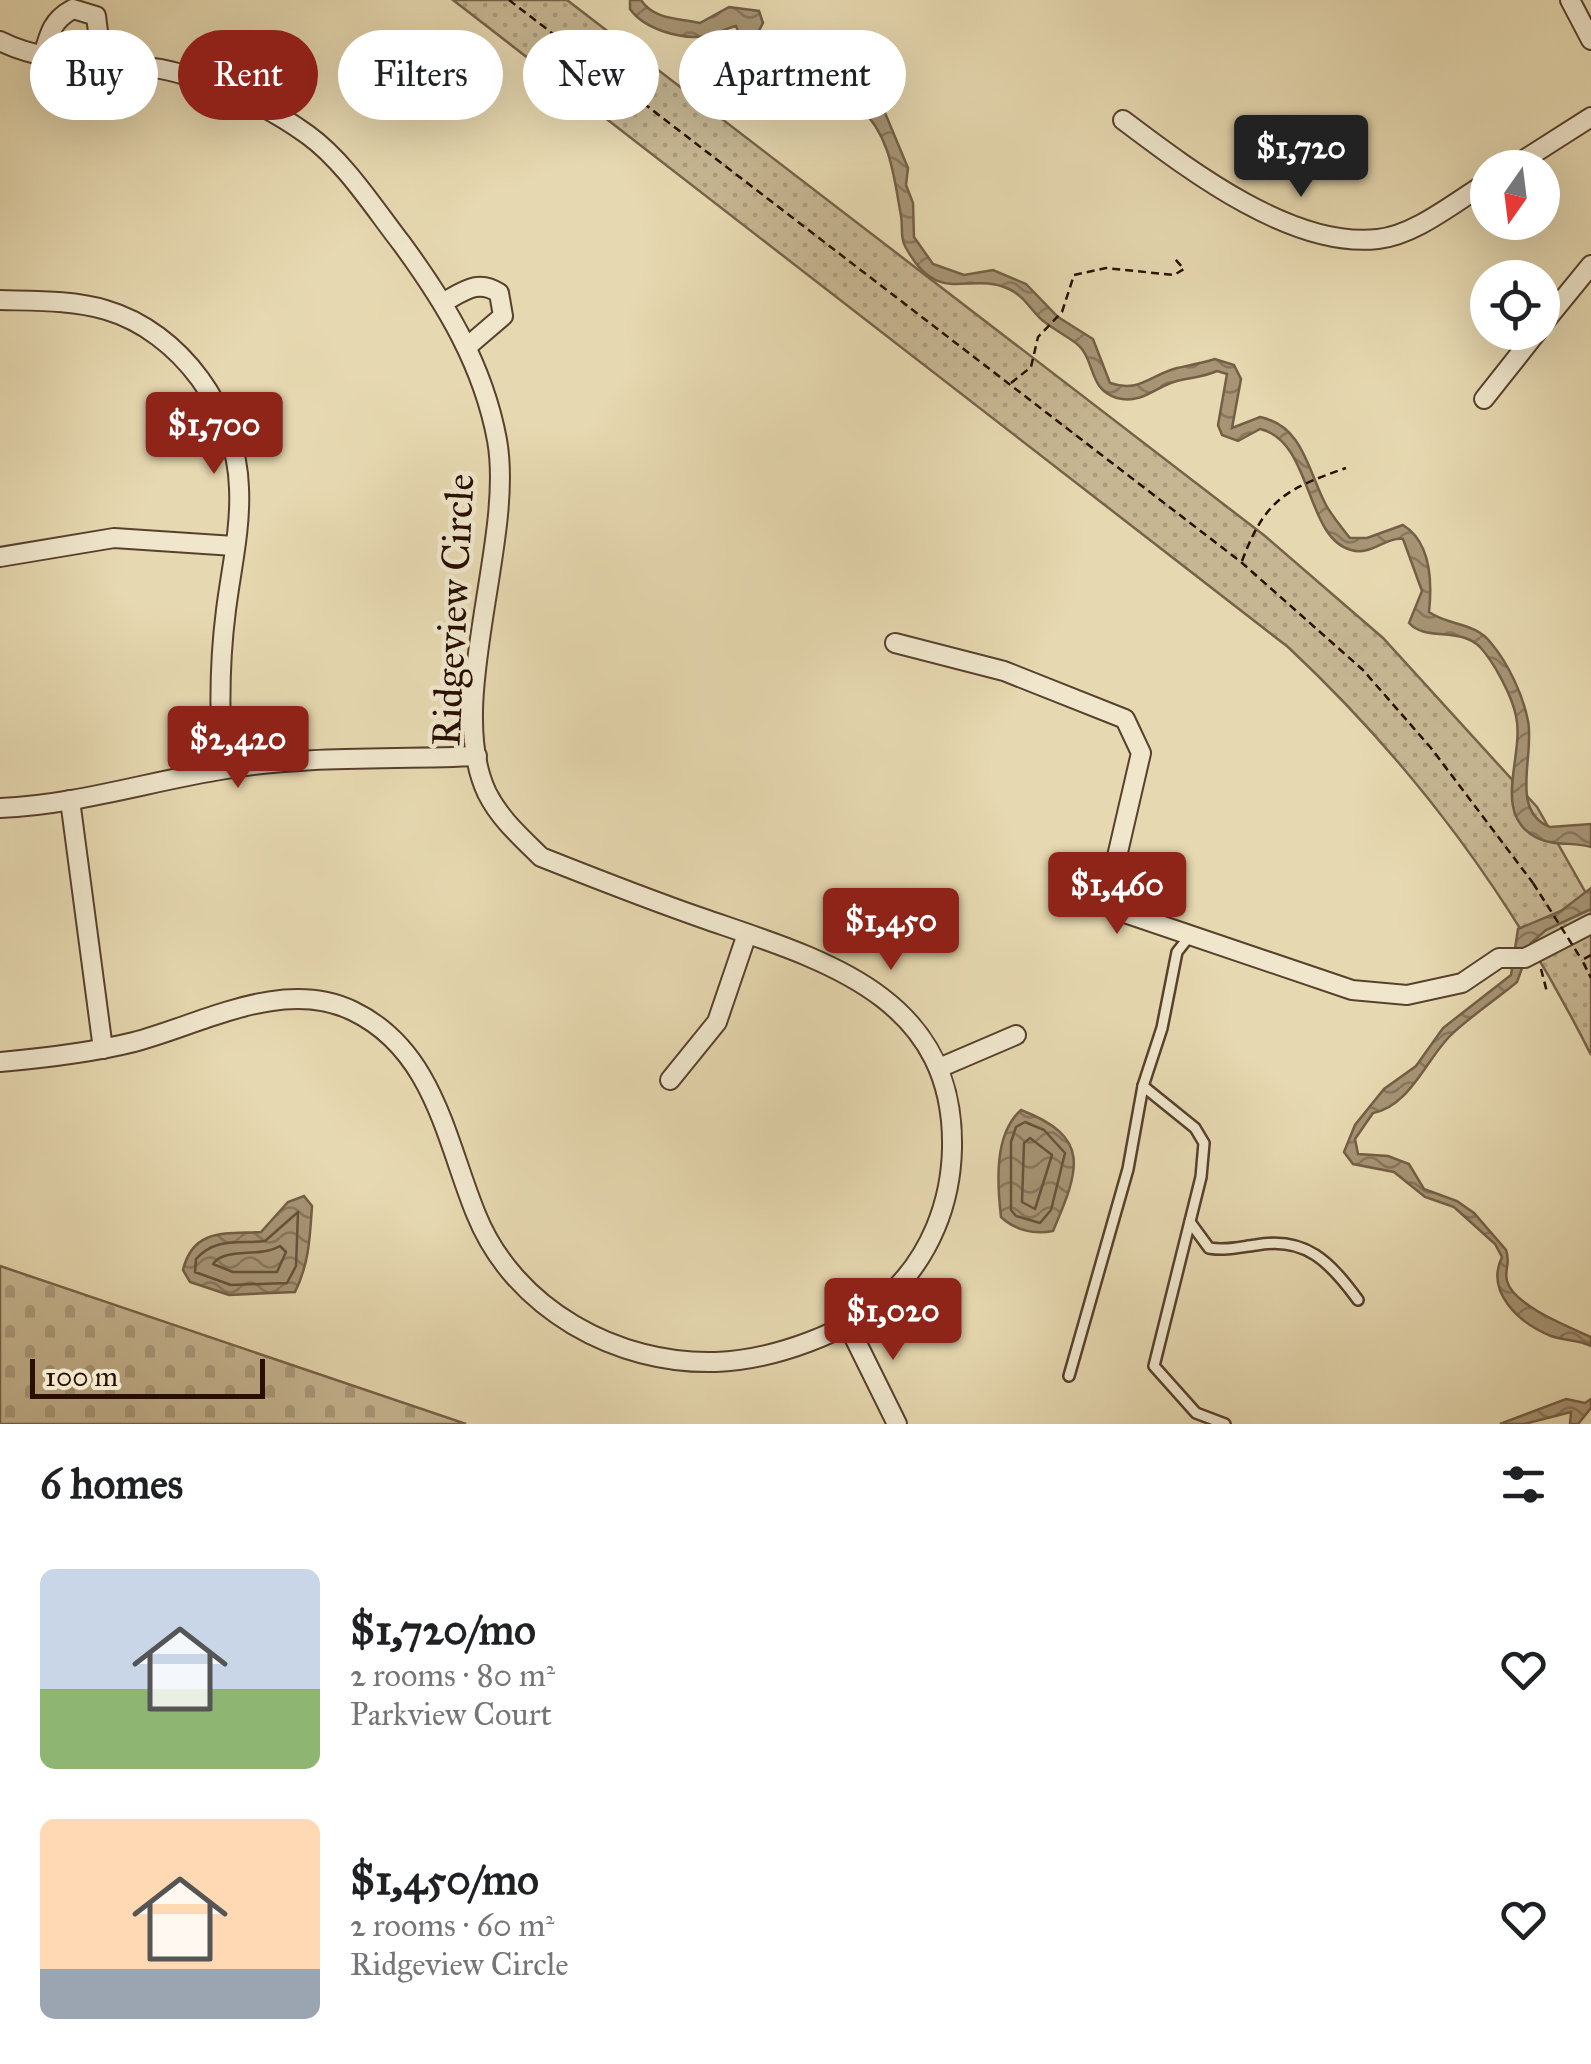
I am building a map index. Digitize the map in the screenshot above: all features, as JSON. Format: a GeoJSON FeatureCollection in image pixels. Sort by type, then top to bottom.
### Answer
{"type":"FeatureCollection","features":[{"type":"Feature","properties":{"kind":"street"},"geometry":{"type":"LineString","coordinates":[[1570,0],[1591,40]]}},
{"type":"Feature","properties":{"kind":"street"},"geometry":{"type":"LineString","coordinates":[[50,30],[59,16],[73,9],[96,16],[101,30]]}},
{"type":"Feature","properties":{"kind":"street","name":"Ridgeview Circle"},"geometry":{"type":"LineString","coordinates":[[0,42],[30,52]]}},
{"type":"Feature","properties":{"kind":"street","name":"Ridgeview Circle"},"geometry":{"type":"LineString","coordinates":[[0,1062],[103,1049],[278,999],[314,1000],[353,1010],[412,1059],[448,1132],[476,1216],[522,1283],[557,1316],[620,1347],[684,1363],[760,1355],[875,1309],[909,1276],[938,1224],[952,1174],[947,1092],[939,1068],[918,1035],[882,996],[837,966],[541,857],[495,806],[486,792],[474,720],[496,527],[497,442],[468,346],[444,302],[362,191],[310,136],[242,97],[178,72],[158,70]]}},
{"type":"Feature","properties":{"kind":"street"},"geometry":{"type":"LineString","coordinates":[[1539,150],[1591,117]]}},
{"type":"Feature","properties":{"kind":"street"},"geometry":{"type":"LineString","coordinates":[[1123,120],[1242,201],[1340,239],[1381,239],[1470,193]]}},
{"type":"Feature","properties":{"kind":"street"},"geometry":{"type":"LineString","coordinates":[[1560,303],[1591,264]]}},
{"type":"Feature","properties":{"kind":"street"},"geometry":{"type":"LineString","coordinates":[[444,302],[474,286],[488,286],[499,293],[503,316],[468,346]]}},
{"type":"Feature","properties":{"kind":"street"},"geometry":{"type":"LineString","coordinates":[[0,300],[105,310],[139,323],[196,373],[230,435],[240,489],[219,685],[223,769]]}},
{"type":"Feature","properties":{"kind":"street"},"geometry":{"type":"LineString","coordinates":[[1484,399],[1523,350]]}},
{"type":"Feature","properties":{"kind":"street"},"geometry":{"type":"LineString","coordinates":[[0,557],[114,538],[234,546]]}},
{"type":"Feature","properties":{"kind":"street"},"geometry":{"type":"LineString","coordinates":[[895,643],[1004,671],[1126,719],[1142,753],[1108,890],[1113,910],[1352,990],[1406,995],[1462,983],[1499,958],[1525,958],[1591,924]]}},
{"type":"Feature","properties":{"kind":"street"},"geometry":{"type":"LineString","coordinates":[[0,808],[70,800],[223,769],[347,758],[478,756]]}},
{"type":"Feature","properties":{"kind":"street"},"geometry":{"type":"LineString","coordinates":[[70,800],[103,1049]]}},
{"type":"Feature","properties":{"kind":"street"},"geometry":{"type":"LineString","coordinates":[[670,1080],[717,1022],[747,934]]}},
{"type":"Feature","properties":{"kind":"street"},"geometry":{"type":"LineString","coordinates":[[939,1068],[1016,1035]]}},
{"type":"Feature","properties":{"kind":"street"},"geometry":{"type":"LineString","coordinates":[[847,1323],[898,1424]]}},
{"type":"Feature","properties":{"kind":"lane"},"geometry":{"type":"LineString","coordinates":[[1069,1376],[1128,1169],[1143,1086],[1162,1028],[1178,952],[1190,937]]}},
{"type":"Feature","properties":{"kind":"lane"},"geometry":{"type":"LineString","coordinates":[[1143,1086],[1195,1128],[1204,1143],[1190,1222],[1154,1366],[1196,1413],[1225,1424]]}},
{"type":"Feature","properties":{"kind":"lane"},"geometry":{"type":"LineString","coordinates":[[1190,1222],[1210,1248],[1222,1250],[1278,1242],[1312,1250],[1330,1262],[1358,1300]]}},
{"type":"Feature","properties":{"kind":"path"},"geometry":{"type":"LineString","coordinates":[[509,0],[1241,562],[1363,670],[1431,748],[1533,883],[1591,978]]}},
{"type":"Feature","properties":{"kind":"path"},"geometry":{"type":"LineString","coordinates":[[1010,384],[1030,367],[1038,338],[1062,312],[1074,275],[1106,268],[1174,275],[1184,269],[1174,258]]}},
{"type":"Feature","properties":{"kind":"path"},"geometry":{"type":"LineString","coordinates":[[1241,562],[1268,506],[1294,488],[1346,468]]}},
{"type":"Feature","properties":{"kind":"path"},"geometry":{"type":"LineString","coordinates":[[1537,953],[1547,992]]}},
{"type":"Feature","properties":{"kind":"path"},"geometry":{"type":"LineString","coordinates":[[1582,960],[1591,954]]}},
{"type":"Feature","properties":{"kind":"green space"},"geometry":{"type":"Polygon","coordinates":[[[453,0],[567,0],[606,30],[523,30],[523,54],[503,39],[503,30],[492,30],[453,0]]]}},
{"type":"Feature","properties":{"kind":"green space"},"geometry":{"type":"Polygon","coordinates":[[[659,71],[679,86],[679,120],[723,120],[1265,536],[1383,638],[1537,807],[1591,902],[1591,1055],[1529,942],[1458,837],[1378,739],[1288,647],[608,120],[659,120],[659,71]]]}},
{"type":"Feature","properties":{"kind":"green space"},"geometry":{"type":"Polygon","coordinates":[[[0,1266],[466,1424],[0,1424],[0,1266]]]}},
{"type":"Feature","properties":{"kind":"water"},"geometry":{"type":"Polygon","coordinates":[[[630,0],[641,0],[660,15],[700,23],[729,7],[759,11],[763,23],[759,30],[737,30],[736,26],[724,30],[679,30],[679,35],[644,22],[630,9],[630,0]]]}},
{"type":"Feature","properties":{"kind":"water"},"geometry":{"type":"Polygon","coordinates":[[[871,120],[888,120],[908,168],[906,185],[913,203],[914,237],[933,264],[964,275],[993,270],[1026,284],[1058,317],[1093,339],[1110,383],[1129,386],[1215,359],[1234,365],[1241,379],[1232,428],[1260,417],[1286,430],[1303,452],[1328,509],[1350,538],[1367,538],[1403,525],[1413,533],[1428,565],[1429,612],[1485,636],[1519,690],[1528,721],[1526,781],[1530,808],[1550,827],[1591,824],[1591,847],[1543,840],[1523,828],[1512,799],[1518,732],[1507,689],[1491,661],[1472,641],[1424,632],[1409,623],[1422,591],[1403,539],[1358,551],[1336,542],[1325,528],[1290,451],[1277,437],[1260,429],[1238,441],[1222,435],[1218,425],[1227,374],[1217,371],[1172,382],[1135,399],[1117,398],[1100,387],[1081,347],[1042,320],[1014,292],[994,284],[954,284],[930,277],[903,243],[896,187],[871,120]]]}},
{"type":"Feature","properties":{"kind":"water"},"geometry":{"type":"Polygon","coordinates":[[[1591,888],[1591,909],[1546,930],[1531,943],[1517,982],[1455,1031],[1407,1092],[1386,1109],[1373,1113],[1355,1139],[1358,1154],[1388,1156],[1409,1164],[1424,1189],[1457,1201],[1474,1213],[1506,1250],[1506,1277],[1511,1290],[1543,1314],[1591,1337],[1591,1346],[1551,1336],[1517,1315],[1498,1282],[1502,1257],[1495,1244],[1454,1207],[1425,1197],[1394,1172],[1353,1164],[1344,1152],[1355,1125],[1384,1089],[1416,1066],[1443,1028],[1511,975],[1518,929],[1561,911],[1591,888]]]}},
{"type":"Feature","properties":{"kind":"water"},"geometry":{"type":"Polygon","coordinates":[[[1021,1110],[1059,1131],[1073,1157],[1069,1189],[1053,1231],[1025,1230],[1001,1217],[999,1159],[1006,1132],[1021,1110]]]}},
{"type":"Feature","properties":{"kind":"water"},"geometry":{"type":"Polygon","coordinates":[[[304,1196],[312,1206],[310,1229],[306,1261],[295,1292],[229,1295],[190,1282],[183,1270],[194,1247],[203,1240],[224,1234],[261,1232],[288,1202],[304,1196]]]}},
{"type":"Feature","properties":{"kind":"water"},"geometry":{"type":"Polygon","coordinates":[[[1566,1399],[1585,1403],[1591,1399],[1591,1408],[1578,1424],[1570,1424],[1571,1412],[1524,1424],[1500,1424],[1566,1399]]]}}]}
